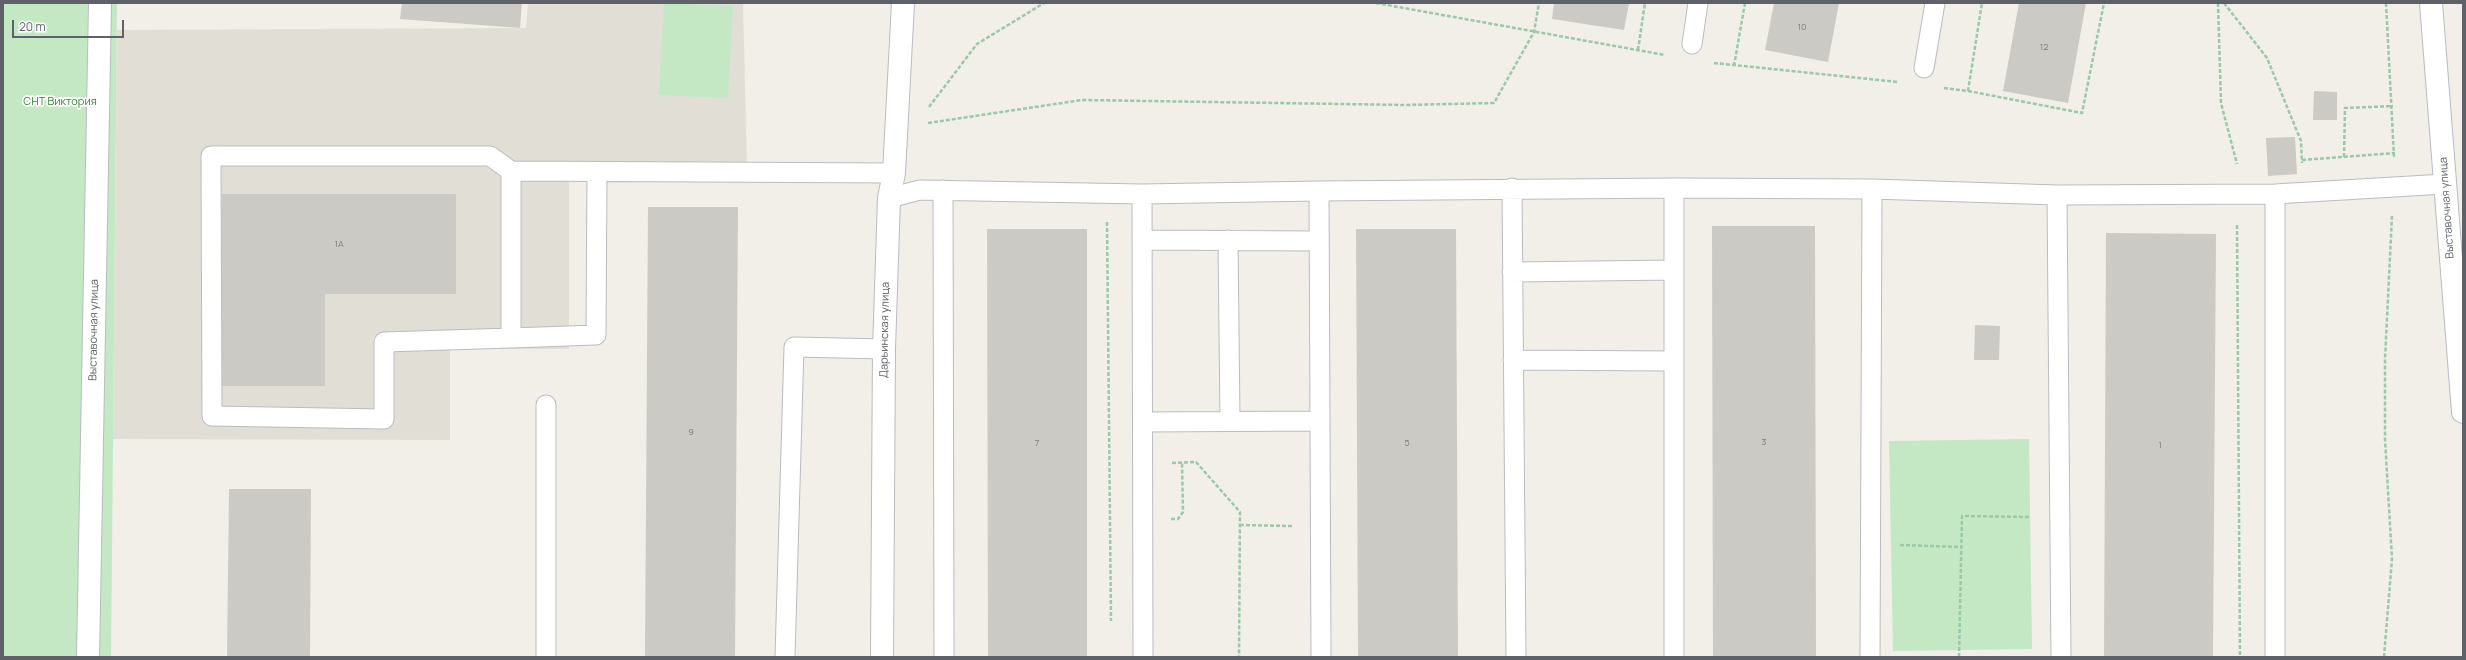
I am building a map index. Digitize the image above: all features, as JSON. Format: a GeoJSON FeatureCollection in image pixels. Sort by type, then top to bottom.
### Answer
{"type":"FeatureCollection","features":[{"type":"Feature","properties":{"kind":"street","name":"Выставочная улица"},"geometry":{"type":"LineString","coordinates":[[88,657],[100,3]]}},
{"type":"Feature","properties":{"kind":"street","name":"Дарьинская улица"},"geometry":{"type":"LineString","coordinates":[[882,657],[884,349],[888,198],[893,164],[903,3]]}},
{"type":"Feature","properties":{"kind":"street","name":"Выставочная улица"},"geometry":{"type":"LineString","coordinates":[[2431,3],[2463,412]]}},
{"type":"Feature","properties":{"kind":"lane"},"geometry":{"type":"LineString","coordinates":[[1692,44],[1698,3]]}},
{"type":"Feature","properties":{"kind":"lane"},"geometry":{"type":"LineString","coordinates":[[1924,68],[1935,3]]}},
{"type":"Feature","properties":{"kind":"lane"},"geometry":{"type":"LineString","coordinates":[[597,172],[596,335],[384,342],[384,419],[212,416],[211,156],[490,156],[511,171],[597,172],[893,164]]}},
{"type":"Feature","properties":{"kind":"lane"},"geometry":{"type":"LineString","coordinates":[[511,171],[511,338]]}},
{"type":"Feature","properties":{"kind":"lane"},"geometry":{"type":"LineString","coordinates":[[888,198],[920,190],[1142,194],[1512,188],[1872,189],[2057,195],[2275,194],[2445,184]]}},
{"type":"Feature","properties":{"kind":"lane"},"geometry":{"type":"LineString","coordinates":[[1512,188],[1516,657]]}},
{"type":"Feature","properties":{"kind":"lane"},"geometry":{"type":"LineString","coordinates":[[1674,188],[1674,657]]}},
{"type":"Feature","properties":{"kind":"lane"},"geometry":{"type":"LineString","coordinates":[[1870,657],[1872,189]]}},
{"type":"Feature","properties":{"kind":"lane"},"geometry":{"type":"LineString","coordinates":[[943,190],[944,657]]}},
{"type":"Feature","properties":{"kind":"lane"},"geometry":{"type":"LineString","coordinates":[[1319,191],[1321,657]]}},
{"type":"Feature","properties":{"kind":"lane"},"geometry":{"type":"LineString","coordinates":[[1142,194],[1143,657]]}},
{"type":"Feature","properties":{"kind":"lane"},"geometry":{"type":"LineString","coordinates":[[2275,194],[2275,657]]}},
{"type":"Feature","properties":{"kind":"lane"},"geometry":{"type":"LineString","coordinates":[[2057,195],[2061,657]]}},
{"type":"Feature","properties":{"kind":"lane"},"geometry":{"type":"LineString","coordinates":[[1142,240],[1319,240]]}},
{"type":"Feature","properties":{"kind":"lane"},"geometry":{"type":"LineString","coordinates":[[1228,240],[1230,421]]}},
{"type":"Feature","properties":{"kind":"lane"},"geometry":{"type":"LineString","coordinates":[[1512,272],[1674,270]]}},
{"type":"Feature","properties":{"kind":"lane"},"geometry":{"type":"LineString","coordinates":[[785,657],[794,346],[884,349]]}},
{"type":"Feature","properties":{"kind":"lane"},"geometry":{"type":"LineString","coordinates":[[1513,360],[1674,362]]}},
{"type":"Feature","properties":{"kind":"lane"},"geometry":{"type":"LineString","coordinates":[[546,405],[546,657]]}},
{"type":"Feature","properties":{"kind":"lane"},"geometry":{"type":"LineString","coordinates":[[1143,422],[1320,421]]}},
{"type":"Feature","properties":{"kind":"path"},"geometry":{"type":"LineString","coordinates":[[925,113],[976,44],[1044,3]]}},
{"type":"Feature","properties":{"kind":"path"},"geometry":{"type":"LineString","coordinates":[[1376,3],[1668,55]]}},
{"type":"Feature","properties":{"kind":"path"},"geometry":{"type":"LineString","coordinates":[[893,164],[916,125],[1082,100],[1406,105],[1494,103],[1534,32],[1540,3]]}},
{"type":"Feature","properties":{"kind":"path"},"geometry":{"type":"LineString","coordinates":[[1638,50],[1645,3]]}},
{"type":"Feature","properties":{"kind":"path"},"geometry":{"type":"LineString","coordinates":[[1734,66],[1745,3]]}},
{"type":"Feature","properties":{"kind":"path"},"geometry":{"type":"LineString","coordinates":[[1968,92],[2082,113],[2104,3]]}},
{"type":"Feature","properties":{"kind":"path"},"geometry":{"type":"LineString","coordinates":[[2218,3],[2221,103],[2245,194]]}},
{"type":"Feature","properties":{"kind":"path"},"geometry":{"type":"LineString","coordinates":[[2224,3],[2267,58],[2302,141]]}},
{"type":"Feature","properties":{"kind":"path"},"geometry":{"type":"LineString","coordinates":[[2384,657],[2392,559],[2385,439],[2385,359],[2395,153],[2386,3]]}},
{"type":"Feature","properties":{"kind":"path"},"geometry":{"type":"LineString","coordinates":[[1712,62],[1734,66],[1876,78]]}},
{"type":"Feature","properties":{"kind":"path"},"geometry":{"type":"LineString","coordinates":[[2344,157],[2345,108],[2393,106]]}},
{"type":"Feature","properties":{"kind":"path"},"geometry":{"type":"LineString","coordinates":[[2302,160],[2395,153]]}},
{"type":"Feature","properties":{"kind":"path"},"geometry":{"type":"LineString","coordinates":[[2237,218],[2240,657]]}},
{"type":"Feature","properties":{"kind":"path"},"geometry":{"type":"LineString","coordinates":[[1102,219],[1106,220],[1108,228],[1111,626]]}},
{"type":"Feature","properties":{"kind":"path"},"geometry":{"type":"LineString","coordinates":[[1110,462],[1143,464],[1196,462],[1240,512],[1239,657]]}},
{"type":"Feature","properties":{"kind":"path"},"geometry":{"type":"LineString","coordinates":[[1168,513],[1171,519],[1178,519],[1183,512],[1182,462]]}},
{"type":"Feature","properties":{"kind":"path"},"geometry":{"type":"LineString","coordinates":[[1958,657],[1962,516],[2059,517]]}},
{"type":"Feature","properties":{"kind":"path"},"geometry":{"type":"LineString","coordinates":[[1240,525],[1321,527]]}},
{"type":"Feature","properties":{"kind":"path"},"geometry":{"type":"LineString","coordinates":[[1870,544],[1961,547]]}},
{"type":"Feature","properties":{"kind":"shaded area"},"geometry":{"type":"Polygon","coordinates":[[[528,3],[743,3],[747,168],[569,168],[569,349],[450,349],[450,440],[113,439],[117,30],[526,28],[528,3]]]}},
{"type":"Feature","properties":{"kind":"green space","name":"СНТ Виктория"},"geometry":{"type":"Polygon","coordinates":[[[3,3],[117,3],[111,657],[3,657],[3,3]]]}},
{"type":"Feature","properties":{"kind":"green space"},"geometry":{"type":"Polygon","coordinates":[[[664,3],[733,6],[728,98],[659,95],[664,3]]]}},
{"type":"Feature","properties":{"kind":"green space"},"geometry":{"type":"Polygon","coordinates":[[[2029,439],[2032,649],[1893,651],[1889,441],[2029,439]]]}},
{"type":"Feature","properties":{"kind":"building"},"geometry":{"type":"Polygon","coordinates":[[[402,3],[522,3],[520,28],[400,19],[402,3]]]}},
{"type":"Feature","properties":{"kind":"building"},"geometry":{"type":"Polygon","coordinates":[[[1554,3],[1629,3],[1624,30],[1552,19],[1554,3]]]}},
{"type":"Feature","properties":{"kind":"building"},"geometry":{"type":"Polygon","coordinates":[[[1774,3],[1839,3],[1828,62],[1765,50],[1774,3]]]}},
{"type":"Feature","properties":{"kind":"building"},"geometry":{"type":"Polygon","coordinates":[[[2019,3],[2086,3],[2068,103],[2003,91],[2019,3]]]}},
{"type":"Feature","properties":{"kind":"building"},"geometry":{"type":"Polygon","coordinates":[[[2314,91],[2337,92],[2337,120],[2313,120],[2314,91]]]}},
{"type":"Feature","properties":{"kind":"building"},"geometry":{"type":"Polygon","coordinates":[[[2295,137],[2297,174],[2268,176],[2266,138],[2295,137]]]}},
{"type":"Feature","properties":{"kind":"building"},"geometry":{"type":"Polygon","coordinates":[[[222,194],[456,194],[456,294],[325,294],[325,386],[222,386],[222,194]]]}},
{"type":"Feature","properties":{"kind":"building"},"geometry":{"type":"Polygon","coordinates":[[[648,207],[738,207],[735,657],[645,657],[648,207]]]}},
{"type":"Feature","properties":{"kind":"building"},"geometry":{"type":"Polygon","coordinates":[[[1712,226],[1815,226],[1816,657],[1713,657],[1712,226]]]}},
{"type":"Feature","properties":{"kind":"building"},"geometry":{"type":"Polygon","coordinates":[[[987,229],[1087,229],[1087,657],[988,657],[987,229]]]}},
{"type":"Feature","properties":{"kind":"building"},"geometry":{"type":"Polygon","coordinates":[[[1356,229],[1456,229],[1458,657],[1358,657],[1356,229]]]}},
{"type":"Feature","properties":{"kind":"building"},"geometry":{"type":"Polygon","coordinates":[[[2106,233],[2216,234],[2213,657],[2104,657],[2106,233]]]}},
{"type":"Feature","properties":{"kind":"building"},"geometry":{"type":"Polygon","coordinates":[[[1975,325],[2000,326],[1999,360],[1974,360],[1975,325]]]}},
{"type":"Feature","properties":{"kind":"building"},"geometry":{"type":"Polygon","coordinates":[[[229,489],[311,489],[310,657],[227,657],[229,489]]]}}]}
